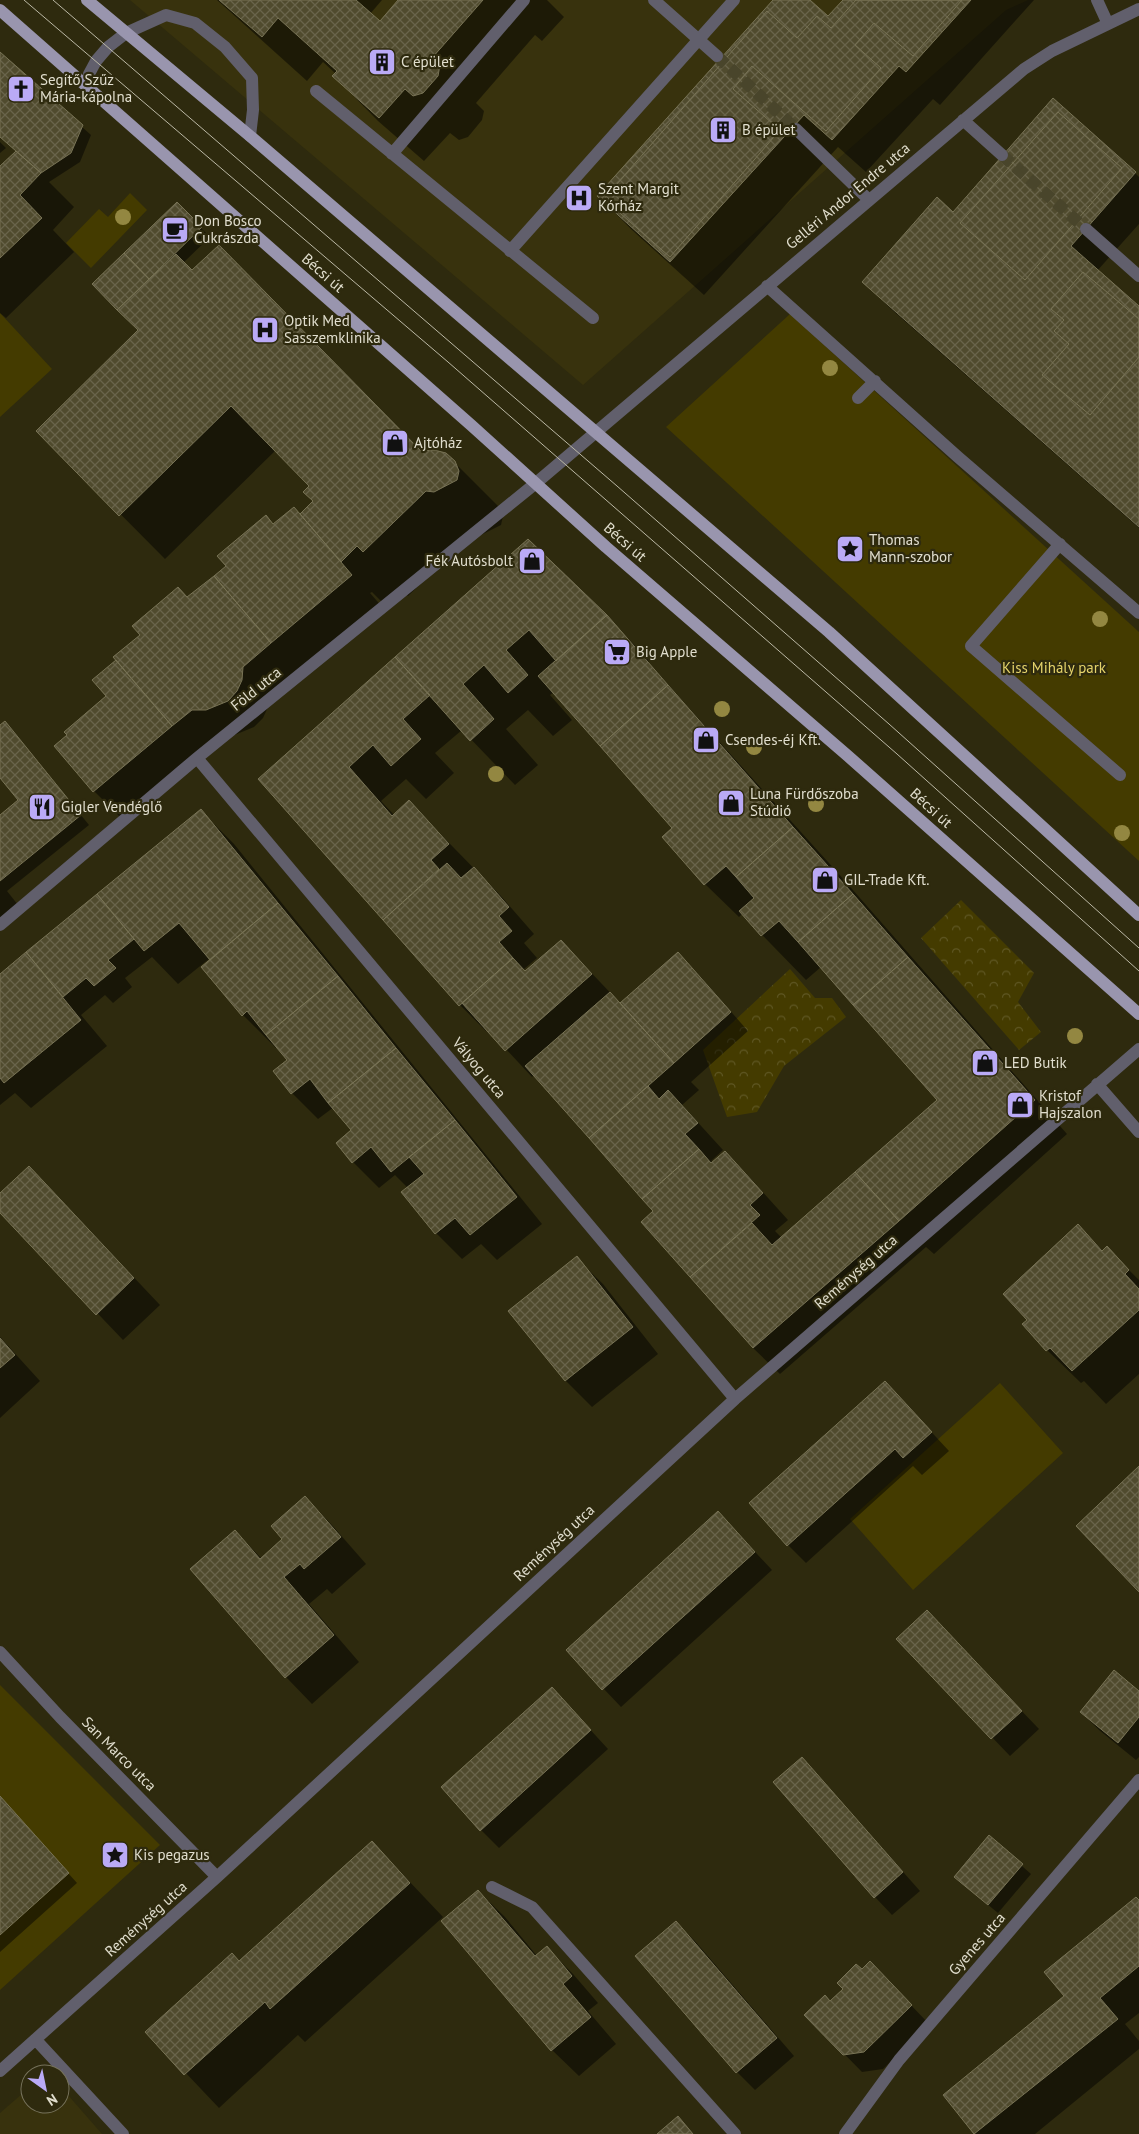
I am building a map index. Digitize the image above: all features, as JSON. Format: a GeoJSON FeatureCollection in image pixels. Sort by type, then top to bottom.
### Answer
{"type":"FeatureCollection","features":[{"type":"Feature","properties":{"kind":"main road"},"geometry":{"type":"LineString","coordinates":[[87,0],[250,136],[829,632],[1139,915]]}},
{"type":"Feature","properties":{"kind":"main road","name":"Bécsi út"},"geometry":{"type":"LineString","coordinates":[[0,10],[606,547],[848,756],[1139,1014]]}},
{"type":"Feature","properties":{"kind":"street"},"geometry":{"type":"LineString","coordinates":[[392,154],[524,0]]}},
{"type":"Feature","properties":{"kind":"street"},"geometry":{"type":"LineString","coordinates":[[654,0],[717,56]]}},
{"type":"Feature","properties":{"kind":"street"},"geometry":{"type":"LineString","coordinates":[[510,250],[734,0]]}},
{"type":"Feature","properties":{"kind":"street"},"geometry":{"type":"LineString","coordinates":[[1097,0],[1108,24]]}},
{"type":"Feature","properties":{"kind":"street","name":"Gelléri Andor Endre utca"},"geometry":{"type":"LineString","coordinates":[[595,432],[1024,69],[1052,51],[1139,9]]}},
{"type":"Feature","properties":{"kind":"street"},"geometry":{"type":"LineString","coordinates":[[92,92],[89,74],[96,61],[108,47],[126,33],[166,15],[195,23],[226,47],[252,78],[253,110],[250,136]]}},
{"type":"Feature","properties":{"kind":"street"},"geometry":{"type":"LineString","coordinates":[[316,90],[593,318]]}},
{"type":"Feature","properties":{"kind":"street"},"geometry":{"type":"LineString","coordinates":[[963,120],[1002,155]]}},
{"type":"Feature","properties":{"kind":"street"},"geometry":{"type":"LineString","coordinates":[[796,129],[869,200]]}},
{"type":"Feature","properties":{"kind":"street"},"geometry":{"type":"LineString","coordinates":[[1086,229],[1139,276]]}},
{"type":"Feature","properties":{"kind":"street"},"geometry":{"type":"LineString","coordinates":[[767,286],[958,457],[1139,613]]}},
{"type":"Feature","properties":{"kind":"street"},"geometry":{"type":"LineString","coordinates":[[858,398],[875,381]]}},
{"type":"Feature","properties":{"kind":"street","name":"Föld utca"},"geometry":{"type":"LineString","coordinates":[[0,925],[198,758],[536,483],[595,432]]}},
{"type":"Feature","properties":{"kind":"street"},"geometry":{"type":"LineString","coordinates":[[1060,544],[971,646],[1120,775]]}},
{"type":"Feature","properties":{"kind":"street","name":"Vályog utca"},"geometry":{"type":"LineString","coordinates":[[198,758],[735,1399]]}},
{"type":"Feature","properties":{"kind":"street","name":"Reménység utca"},"geometry":{"type":"LineString","coordinates":[[0,2071],[217,1877],[735,1399],[1139,1049]]}},
{"type":"Feature","properties":{"kind":"street"},"geometry":{"type":"LineString","coordinates":[[1097,1084],[1139,1132]]}},
{"type":"Feature","properties":{"kind":"street","name":"San Marco utca"},"geometry":{"type":"LineString","coordinates":[[0,1652],[60,1717],[217,1877]]}},
{"type":"Feature","properties":{"kind":"street","name":"Gyenes utca"},"geometry":{"type":"LineString","coordinates":[[845,2134],[899,2060],[1139,1780]]}},
{"type":"Feature","properties":{"kind":"street"},"geometry":{"type":"LineString","coordinates":[[492,1887],[532,1907],[735,2134]]}},
{"type":"Feature","properties":{"kind":"street"},"geometry":{"type":"LineString","coordinates":[[36,2040],[122,2134]]}},
{"type":"Feature","properties":{"kind":"shaded area","name":"Szent Margit Kórház"},"geometry":{"type":"Polygon","coordinates":[[[130,0],[1028,0],[1006,10],[583,385],[130,0]]]}},
{"type":"Feature","properties":{"kind":"shaded area"},"geometry":{"type":"Polygon","coordinates":[[[20,2096],[20,2114],[70,2114],[70,2097],[102,2134],[0,2134],[0,2113],[20,2096]]]}},
{"type":"Feature","properties":{"kind":"green space"},"geometry":{"type":"Polygon","coordinates":[[[130,193],[147,210],[91,268],[66,243],[99,209],[108,217],[130,193]]]}},
{"type":"Feature","properties":{"kind":"green space"},"geometry":{"type":"Polygon","coordinates":[[[0,313],[52,369],[0,417],[0,313]]]}},
{"type":"Feature","properties":{"kind":"green space","name":"Kiss Mihály park"},"geometry":{"type":"Polygon","coordinates":[[[790,314],[1139,632],[1139,861],[666,427],[790,314]]]}},
{"type":"Feature","properties":{"kind":"green space"},"geometry":{"type":"Polygon","coordinates":[[[961,900],[1034,973],[1018,1002],[1041,1032],[1019,1050],[921,938],[961,900]]]}},
{"type":"Feature","properties":{"kind":"green space"},"geometry":{"type":"Polygon","coordinates":[[[790,969],[815,998],[832,998],[846,1017],[784,1066],[757,1112],[727,1117],[703,1050],[790,969]]]}},
{"type":"Feature","properties":{"kind":"green space"},"geometry":{"type":"Polygon","coordinates":[[[1000,1383],[1063,1453],[913,1590],[850,1519],[1000,1383]]]}},
{"type":"Feature","properties":{"kind":"green space"},"geometry":{"type":"Polygon","coordinates":[[[0,1685],[160,1845],[0,1990],[0,1685]]]}},
{"type":"Feature","properties":{"kind":"building","name":"C épület"},"geometry":{"type":"Polygon","coordinates":[[[219,0],[356,0],[380,21],[398,0],[483,0],[432,58],[440,65],[438,76],[423,93],[413,96],[405,89],[379,118],[332,76],[337,71],[278,18],[262,37],[219,0]]]}},
{"type":"Feature","properties":{"kind":"building","name":"B épület"},"geometry":{"type":"Polygon","coordinates":[[[773,0],[810,0],[828,16],[843,0],[971,0],[906,72],[899,66],[832,140],[804,115],[670,262],[597,196],[773,0]]]}},
{"type":"Feature","properties":{"kind":"building","name":"B épület"},"geometry":{"type":"Polygon","coordinates":[[[856,0],[962,0],[913,56],[874,23],[855,45],[881,68],[826,131],[752,66],[733,89],[780,130],[670,257],[604,199],[767,11],[797,38],[817,16],[831,28],[856,0]]]}},
{"type":"Feature","properties":{"kind":"building","name":"Segítő Szűz Mária-kápolna"},"geometry":{"type":"Polygon","coordinates":[[[0,52],[83,125],[71,153],[41,173],[0,137],[0,52]]]}},
{"type":"Feature","properties":{"kind":"building"},"geometry":{"type":"Polygon","coordinates":[[[1053,98],[1136,172],[1071,246],[1139,306],[1139,527],[862,282],[937,197],[953,212],[1053,98]]]}},
{"type":"Feature","properties":{"kind":"building"},"geometry":{"type":"Polygon","coordinates":[[[1058,112],[1122,168],[1025,280],[960,223],[1058,112]]]}},
{"type":"Feature","properties":{"kind":"building"},"geometry":{"type":"Polygon","coordinates":[[[16,151],[41,173],[20,195],[42,218],[0,258],[0,166],[16,151]]]}},
{"type":"Feature","properties":{"kind":"building"},"geometry":{"type":"Polygon","coordinates":[[[177,202],[202,227],[149,279],[124,253],[177,202]]]}},
{"type":"Feature","properties":{"kind":"building"},"geometry":{"type":"Polygon","coordinates":[[[219,245],[421,451],[434,450],[446,453],[455,461],[459,471],[457,480],[434,492],[426,491],[363,552],[357,546],[341,562],[300,514],[313,501],[303,492],[309,486],[231,406],[119,516],[36,431],[138,330],[117,310],[176,254],[192,270],[219,245]]]}},
{"type":"Feature","properties":{"kind":"building"},"geometry":{"type":"Polygon","coordinates":[[[124,253],[149,279],[117,310],[92,284],[124,253]]]}},
{"type":"Feature","properties":{"kind":"building"},"geometry":{"type":"Polygon","coordinates":[[[1083,272],[1139,319],[1139,357],[1090,415],[1042,375],[1069,344],[1054,331],[1064,320],[1051,309],[1083,272]]]}},
{"type":"Feature","properties":{"kind":"building"},"geometry":{"type":"Polygon","coordinates":[[[294,507],[352,575],[271,643],[214,576],[226,566],[217,556],[266,515],[273,524],[294,507]]]}},
{"type":"Feature","properties":{"kind":"building"},"geometry":{"type":"Polygon","coordinates":[[[528,539],[607,615],[556,661],[529,630],[506,650],[528,675],[508,693],[484,665],[463,684],[494,719],[470,741],[395,657],[528,539]]]}},
{"type":"Feature","properties":{"kind":"building"},"geometry":{"type":"Polygon","coordinates":[[[214,576],[271,643],[243,667],[242,680],[237,691],[228,701],[206,710],[192,710],[172,726],[113,657],[140,635],[132,626],[178,587],[187,597],[214,576]]]}},
{"type":"Feature","properties":{"kind":"building"},"geometry":{"type":"Polygon","coordinates":[[[607,615],[668,685],[600,746],[538,676],[607,615]]]}},
{"type":"Feature","properties":{"kind":"building"},"geometry":{"type":"Polygon","coordinates":[[[395,657],[430,695],[403,719],[421,739],[391,766],[373,745],[349,767],[392,816],[409,800],[449,844],[431,860],[439,869],[383,920],[258,779],[395,657]]]}},
{"type":"Feature","properties":{"kind":"building"},"geometry":{"type":"Polygon","coordinates":[[[116,660],[172,726],[93,792],[54,746],[67,735],[64,732],[106,696],[92,680],[116,660]]]}},
{"type":"Feature","properties":{"kind":"building"},"geometry":{"type":"Polygon","coordinates":[[[668,685],[793,827],[736,877],[726,866],[704,885],[662,837],[672,828],[600,746],[668,685]]]}},
{"type":"Feature","properties":{"kind":"building","name":"Gigler Vendéglő"},"geometry":{"type":"Polygon","coordinates":[[[5,721],[81,815],[0,881],[0,815],[18,800],[0,778],[0,725],[5,721]]]}},
{"type":"Feature","properties":{"kind":"building"},"geometry":{"type":"Polygon","coordinates":[[[201,809],[278,903],[210,960],[179,923],[144,951],[97,894],[201,809]]]}},
{"type":"Feature","properties":{"kind":"building"},"geometry":{"type":"Polygon","coordinates":[[[793,827],[853,894],[798,942],[779,921],[761,936],[739,911],[754,898],[736,877],[793,827]]]}},
{"type":"Feature","properties":{"kind":"building"},"geometry":{"type":"Polygon","coordinates":[[[447,863],[461,878],[474,867],[509,907],[499,916],[512,931],[499,942],[513,958],[459,1006],[383,920],[447,863]]]}},
{"type":"Feature","properties":{"kind":"building"},"geometry":{"type":"Polygon","coordinates":[[[97,894],[134,939],[108,960],[116,968],[94,986],[86,978],[63,997],[26,952],[97,894]]]}},
{"type":"Feature","properties":{"kind":"building"},"geometry":{"type":"Polygon","coordinates":[[[853,894],[908,957],[853,1005],[798,942],[853,894]]]}},
{"type":"Feature","properties":{"kind":"building"},"geometry":{"type":"Polygon","coordinates":[[[278,903],[338,976],[266,1035],[247,1011],[242,1016],[201,967],[278,903]]]}},
{"type":"Feature","properties":{"kind":"building"},"geometry":{"type":"Polygon","coordinates":[[[561,940],[592,974],[505,1051],[462,1003],[513,958],[525,971],[561,940]]]}},
{"type":"Feature","properties":{"kind":"building"},"geometry":{"type":"Polygon","coordinates":[[[26,952],[81,1020],[4,1083],[0,1078],[0,974],[26,952]]]}},
{"type":"Feature","properties":{"kind":"building"},"geometry":{"type":"Polygon","coordinates":[[[678,952],[731,1012],[674,1063],[620,1003],[678,952]]]}},
{"type":"Feature","properties":{"kind":"building"},"geometry":{"type":"Polygon","coordinates":[[[908,957],[1035,1100],[899,1221],[855,1172],[937,1100],[853,1005],[908,957]]]}},
{"type":"Feature","properties":{"kind":"building"},"geometry":{"type":"Polygon","coordinates":[[[338,976],[396,1048],[328,1103],[310,1079],[291,1094],[273,1071],[287,1060],[266,1035],[338,976]]]}},
{"type":"Feature","properties":{"kind":"building"},"geometry":{"type":"Polygon","coordinates":[[[610,992],[674,1063],[589,1138],[525,1066],[610,992]]]}},
{"type":"Feature","properties":{"kind":"building"},"geometry":{"type":"Polygon","coordinates":[[[396,1048],[455,1120],[391,1172],[371,1147],[352,1163],[336,1143],[351,1130],[328,1103],[396,1048]]]}},
{"type":"Feature","properties":{"kind":"building"},"geometry":{"type":"Polygon","coordinates":[[[648,1086],[659,1099],[668,1090],[698,1123],[685,1134],[699,1149],[642,1199],[589,1138],[648,1086]]]}},
{"type":"Feature","properties":{"kind":"building"},"geometry":{"type":"Polygon","coordinates":[[[455,1120],[517,1197],[470,1235],[455,1218],[435,1234],[401,1192],[424,1174],[409,1157],[455,1120]]]}},
{"type":"Feature","properties":{"kind":"building"},"geometry":{"type":"Polygon","coordinates":[[[699,1149],[711,1163],[725,1151],[763,1193],[750,1205],[760,1215],[690,1277],[641,1222],[653,1211],[642,1199],[699,1149]]]}},
{"type":"Feature","properties":{"kind":"building"},"geometry":{"type":"Polygon","coordinates":[[[29,1166],[134,1278],[96,1315],[0,1213],[0,1193],[29,1166]]]}},
{"type":"Feature","properties":{"kind":"building"},"geometry":{"type":"Polygon","coordinates":[[[855,1172],[899,1221],[753,1348],[690,1277],[752,1223],[772,1245],[855,1172]]]}},
{"type":"Feature","properties":{"kind":"building"},"geometry":{"type":"Polygon","coordinates":[[[1078,1224],[1102,1251],[1107,1246],[1129,1270],[1125,1274],[1139,1289],[1139,1310],[1072,1371],[1050,1348],[1046,1351],[1022,1324],[1027,1320],[1003,1294],[1078,1224]]]}},
{"type":"Feature","properties":{"kind":"building"},"geometry":{"type":"Polygon","coordinates":[[[577,1256],[633,1327],[565,1381],[508,1311],[577,1256]]]}},
{"type":"Feature","properties":{"kind":"building"},"geometry":{"type":"Polygon","coordinates":[[[0,1338],[15,1355],[0,1368],[0,1338]]]}},
{"type":"Feature","properties":{"kind":"building"},"geometry":{"type":"Polygon","coordinates":[[[885,1381],[932,1432],[903,1458],[895,1449],[787,1546],[749,1503],[885,1381]]]}},
{"type":"Feature","properties":{"kind":"building"},"geometry":{"type":"Polygon","coordinates":[[[1139,1466],[1139,1592],[1076,1526],[1139,1466]]]}},
{"type":"Feature","properties":{"kind":"building"},"geometry":{"type":"Polygon","coordinates":[[[305,1496],[341,1537],[304,1569],[300,1564],[284,1577],[334,1635],[285,1678],[190,1569],[235,1530],[260,1559],[282,1539],[271,1526],[305,1496]]]}},
{"type":"Feature","properties":{"kind":"building"},"geometry":{"type":"Polygon","coordinates":[[[718,1511],[755,1552],[602,1690],[566,1650],[718,1511]]]}},
{"type":"Feature","properties":{"kind":"building"},"geometry":{"type":"Polygon","coordinates":[[[927,1610],[1022,1711],[991,1739],[896,1639],[927,1610]]]}},
{"type":"Feature","properties":{"kind":"building"},"geometry":{"type":"Polygon","coordinates":[[[1114,1670],[1139,1691],[1139,1717],[1118,1743],[1080,1712],[1114,1670]]]}},
{"type":"Feature","properties":{"kind":"building"},"geometry":{"type":"Polygon","coordinates":[[[552,1687],[591,1730],[480,1831],[441,1787],[552,1687]]]}},
{"type":"Feature","properties":{"kind":"building"},"geometry":{"type":"Polygon","coordinates":[[[802,1757],[903,1872],[874,1898],[773,1782],[802,1757]]]}},
{"type":"Feature","properties":{"kind":"building"},"geometry":{"type":"Polygon","coordinates":[[[0,1796],[69,1873],[0,1935],[0,1796]]]}},
{"type":"Feature","properties":{"kind":"building"},"geometry":{"type":"Polygon","coordinates":[[[989,1835],[1023,1864],[988,1905],[954,1877],[989,1835]]]}},
{"type":"Feature","properties":{"kind":"building"},"geometry":{"type":"Polygon","coordinates":[[[372,1841],[410,1883],[270,2009],[265,2002],[184,2075],[145,2032],[232,1953],[239,1961],[372,1841]]]}},
{"type":"Feature","properties":{"kind":"building"},"geometry":{"type":"Polygon","coordinates":[[[478,1890],[535,1956],[547,1946],[572,1976],[563,1984],[591,2017],[551,2051],[441,1921],[478,1890]]]}},
{"type":"Feature","properties":{"kind":"building"},"geometry":{"type":"Polygon","coordinates":[[[1136,1897],[1139,1900],[1139,1966],[1100,1998],[1118,2019],[974,2134],[943,2095],[1064,1996],[1044,1972],[1136,1897]]]}},
{"type":"Feature","properties":{"kind":"building"},"geometry":{"type":"Polygon","coordinates":[[[676,1921],[777,2038],[736,2073],[635,1956],[676,1921]]]}},
{"type":"Feature","properties":{"kind":"building"},"geometry":{"type":"Polygon","coordinates":[[[870,1961],[912,2005],[864,2052],[843,2055],[804,2015],[825,1995],[830,2001],[843,1989],[837,1983],[856,1964],[862,1969],[870,1961]]]}},
{"type":"Feature","properties":{"kind":"building"},"geometry":{"type":"Polygon","coordinates":[[[678,2116],[693,2134],[657,2134],[678,2116]]]}},
{"type":"Feature","properties":{"kind":"tunnel"},"geometry":{"type":"LineString","coordinates":[[717,56],[796,129]]}},
{"type":"Feature","properties":{"kind":"tunnel"},"geometry":{"type":"LineString","coordinates":[[1002,155],[1086,229]]}},
{"type":"Feature","properties":{"kind":"tram line"},"geometry":{"type":"LineString","coordinates":[[24,0],[448,362],[897,754],[1139,971]]}},
{"type":"Feature","properties":{"kind":"tram line"},"geometry":{"type":"LineString","coordinates":[[53,0],[617,486],[889,724],[1139,948]]}},
{"type":"Feature","properties":{"kind":"place","name":"C épület"},"geometry":{"type":"Point","coordinates":[382,62]}},
{"type":"Feature","properties":{"kind":"place","name":"Segítő Szűz Mária-kápolna"},"geometry":{"type":"Point","coordinates":[21,89]}},
{"type":"Feature","properties":{"kind":"place","name":"B épület"},"geometry":{"type":"Point","coordinates":[723,130]}},
{"type":"Feature","properties":{"kind":"place","name":"Szent Margit Kórház"},"geometry":{"type":"Point","coordinates":[579,198]}},
{"type":"Feature","properties":{"kind":"place","name":"Don Bosco Cukrászda"},"geometry":{"type":"Point","coordinates":[175,230]}},
{"type":"Feature","properties":{"kind":"place","name":"Optik Med Sasszemklinika"},"geometry":{"type":"Point","coordinates":[265,330]}},
{"type":"Feature","properties":{"kind":"place","name":"Ajtóház"},"geometry":{"type":"Point","coordinates":[395,443]}},
{"type":"Feature","properties":{"kind":"place","name":"Thomas Mann-szobor"},"geometry":{"type":"Point","coordinates":[850,549]}},
{"type":"Feature","properties":{"kind":"place","name":"Fék Autósbolt"},"geometry":{"type":"Point","coordinates":[532,561]}},
{"type":"Feature","properties":{"kind":"place","name":"Big Apple"},"geometry":{"type":"Point","coordinates":[617,652]}},
{"type":"Feature","properties":{"kind":"place","name":"Csendes-éj Kft."},"geometry":{"type":"Point","coordinates":[706,740]}},
{"type":"Feature","properties":{"kind":"place","name":"Luna Fürdőszoba Stúdió"},"geometry":{"type":"Point","coordinates":[731,803]}},
{"type":"Feature","properties":{"kind":"place","name":"Gigler Vendéglő"},"geometry":{"type":"Point","coordinates":[42,807]}},
{"type":"Feature","properties":{"kind":"place","name":"GIL-Trade Kft."},"geometry":{"type":"Point","coordinates":[825,880]}},
{"type":"Feature","properties":{"kind":"place","name":"LED Butik"},"geometry":{"type":"Point","coordinates":[985,1063]}},
{"type":"Feature","properties":{"kind":"place","name":"Kristof Hajszalon"},"geometry":{"type":"Point","coordinates":[1020,1105]}},
{"type":"Feature","properties":{"kind":"place","name":"Kis pegazus"},"geometry":{"type":"Point","coordinates":[115,1855]}}]}
